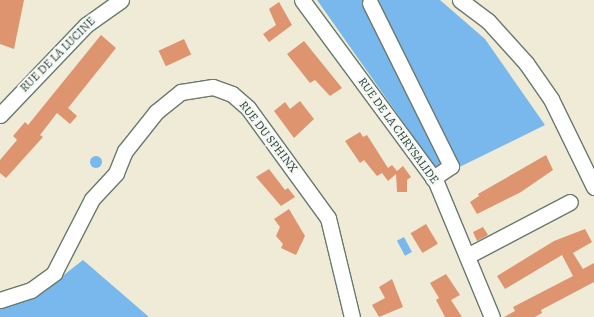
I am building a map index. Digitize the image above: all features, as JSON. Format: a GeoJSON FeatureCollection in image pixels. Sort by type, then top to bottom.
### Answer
{"type":"FeatureCollection","features":[{"type":"Feature","properties":{"kind":"street","name":"RUE DE LA LUCINE"},"geometry":{"type":"LineString","coordinates":[[0,115],[86,25],[121,0]]}},
{"type":"Feature","properties":{"kind":"street","name":"RUE DE LA CHRYSALIDE"},"geometry":{"type":"LineString","coordinates":[[302,0],[433,178],[492,317]]}},
{"type":"Feature","properties":{"kind":"street"},"geometry":{"type":"LineString","coordinates":[[460,0],[488,21],[526,63],[551,99],[594,187]]}},
{"type":"Feature","properties":{"kind":"street"},"geometry":{"type":"LineString","coordinates":[[476,0],[488,21]]}},
{"type":"Feature","properties":{"kind":"street"},"geometry":{"type":"LineString","coordinates":[[370,3],[451,166],[433,178]]}},
{"type":"Feature","properties":{"kind":"street","name":"RUE DU SPHINX"},"geometry":{"type":"LineString","coordinates":[[0,300],[31,290],[54,273],[92,199],[116,173],[125,151],[156,112],[181,92],[213,87],[232,94],[248,108],[328,218],[352,317]]}},
{"type":"Feature","properties":{"kind":"street"},"geometry":{"type":"LineString","coordinates":[[467,256],[570,202]]}},
{"type":"Feature","properties":{"kind":"water"},"geometry":{"type":"Polygon","coordinates":[[[317,0],[440,0],[485,39],[545,125],[441,176],[317,0]]]}},
{"type":"Feature","properties":{"kind":"water"},"geometry":{"type":"Polygon","coordinates":[[[96,156],[100,158],[102,162],[100,166],[96,168],[92,166],[90,162],[92,158],[96,156]]]}},
{"type":"Feature","properties":{"kind":"water"},"geometry":{"type":"Polygon","coordinates":[[[404,237],[412,252],[405,256],[397,241],[404,237]]]}},
{"type":"Feature","properties":{"kind":"water"},"geometry":{"type":"Polygon","coordinates":[[[83,260],[149,317],[0,317],[0,304],[33,299],[83,260]]]}},
{"type":"Feature","properties":{"kind":"building"},"geometry":{"type":"Polygon","coordinates":[[[0,0],[24,0],[14,49],[0,44],[0,0]]]}},
{"type":"Feature","properties":{"kind":"building"},"geometry":{"type":"Polygon","coordinates":[[[279,2],[292,25],[269,42],[263,34],[276,25],[269,9],[279,2]]]}},
{"type":"Feature","properties":{"kind":"building"},"geometry":{"type":"Polygon","coordinates":[[[101,35],[116,48],[68,108],[77,116],[70,124],[57,113],[40,135],[43,137],[6,178],[0,173],[0,160],[17,140],[13,136],[25,122],[28,125],[101,35]]]}},
{"type":"Feature","properties":{"kind":"building"},"geometry":{"type":"Polygon","coordinates":[[[184,39],[191,54],[166,66],[159,51],[184,39]]]}},
{"type":"Feature","properties":{"kind":"building"},"geometry":{"type":"Polygon","coordinates":[[[304,41],[342,88],[330,96],[315,80],[310,83],[287,54],[304,41]]]}},
{"type":"Feature","properties":{"kind":"building"},"geometry":{"type":"Polygon","coordinates":[[[300,101],[314,119],[294,138],[274,111],[285,102],[290,109],[300,101]]]}},
{"type":"Feature","properties":{"kind":"building"},"geometry":{"type":"Polygon","coordinates":[[[360,132],[363,137],[367,135],[388,168],[392,165],[397,171],[403,166],[411,177],[407,180],[407,192],[397,192],[396,174],[388,181],[382,173],[377,176],[364,160],[360,163],[345,141],[360,132]]]}},
{"type":"Feature","properties":{"kind":"building"},"geometry":{"type":"Polygon","coordinates":[[[546,155],[553,170],[521,192],[477,214],[470,202],[479,196],[478,194],[546,155]]]}},
{"type":"Feature","properties":{"kind":"building"},"geometry":{"type":"Polygon","coordinates":[[[269,169],[285,190],[288,188],[295,197],[281,206],[256,177],[269,169]]]}},
{"type":"Feature","properties":{"kind":"building"},"geometry":{"type":"Polygon","coordinates":[[[289,209],[305,236],[296,255],[281,248],[283,244],[276,236],[280,227],[274,219],[289,209]]]}},
{"type":"Feature","properties":{"kind":"building"},"geometry":{"type":"Polygon","coordinates":[[[426,224],[438,244],[422,253],[411,233],[426,224]]]}},
{"type":"Feature","properties":{"kind":"building"},"geometry":{"type":"Polygon","coordinates":[[[483,227],[488,235],[477,241],[473,232],[483,227]]]}},
{"type":"Feature","properties":{"kind":"building"},"geometry":{"type":"Polygon","coordinates":[[[585,229],[592,242],[573,253],[583,269],[594,263],[594,282],[541,310],[542,313],[535,317],[504,317],[515,311],[513,307],[573,276],[562,255],[505,289],[497,276],[554,241],[585,229]]]}},
{"type":"Feature","properties":{"kind":"building"},"geometry":{"type":"Polygon","coordinates":[[[446,274],[460,295],[451,300],[462,317],[445,317],[436,300],[439,298],[430,283],[446,274]]]}},
{"type":"Feature","properties":{"kind":"building"},"geometry":{"type":"Polygon","coordinates":[[[392,279],[403,307],[379,317],[372,305],[385,298],[379,287],[392,279]]]}}]}
